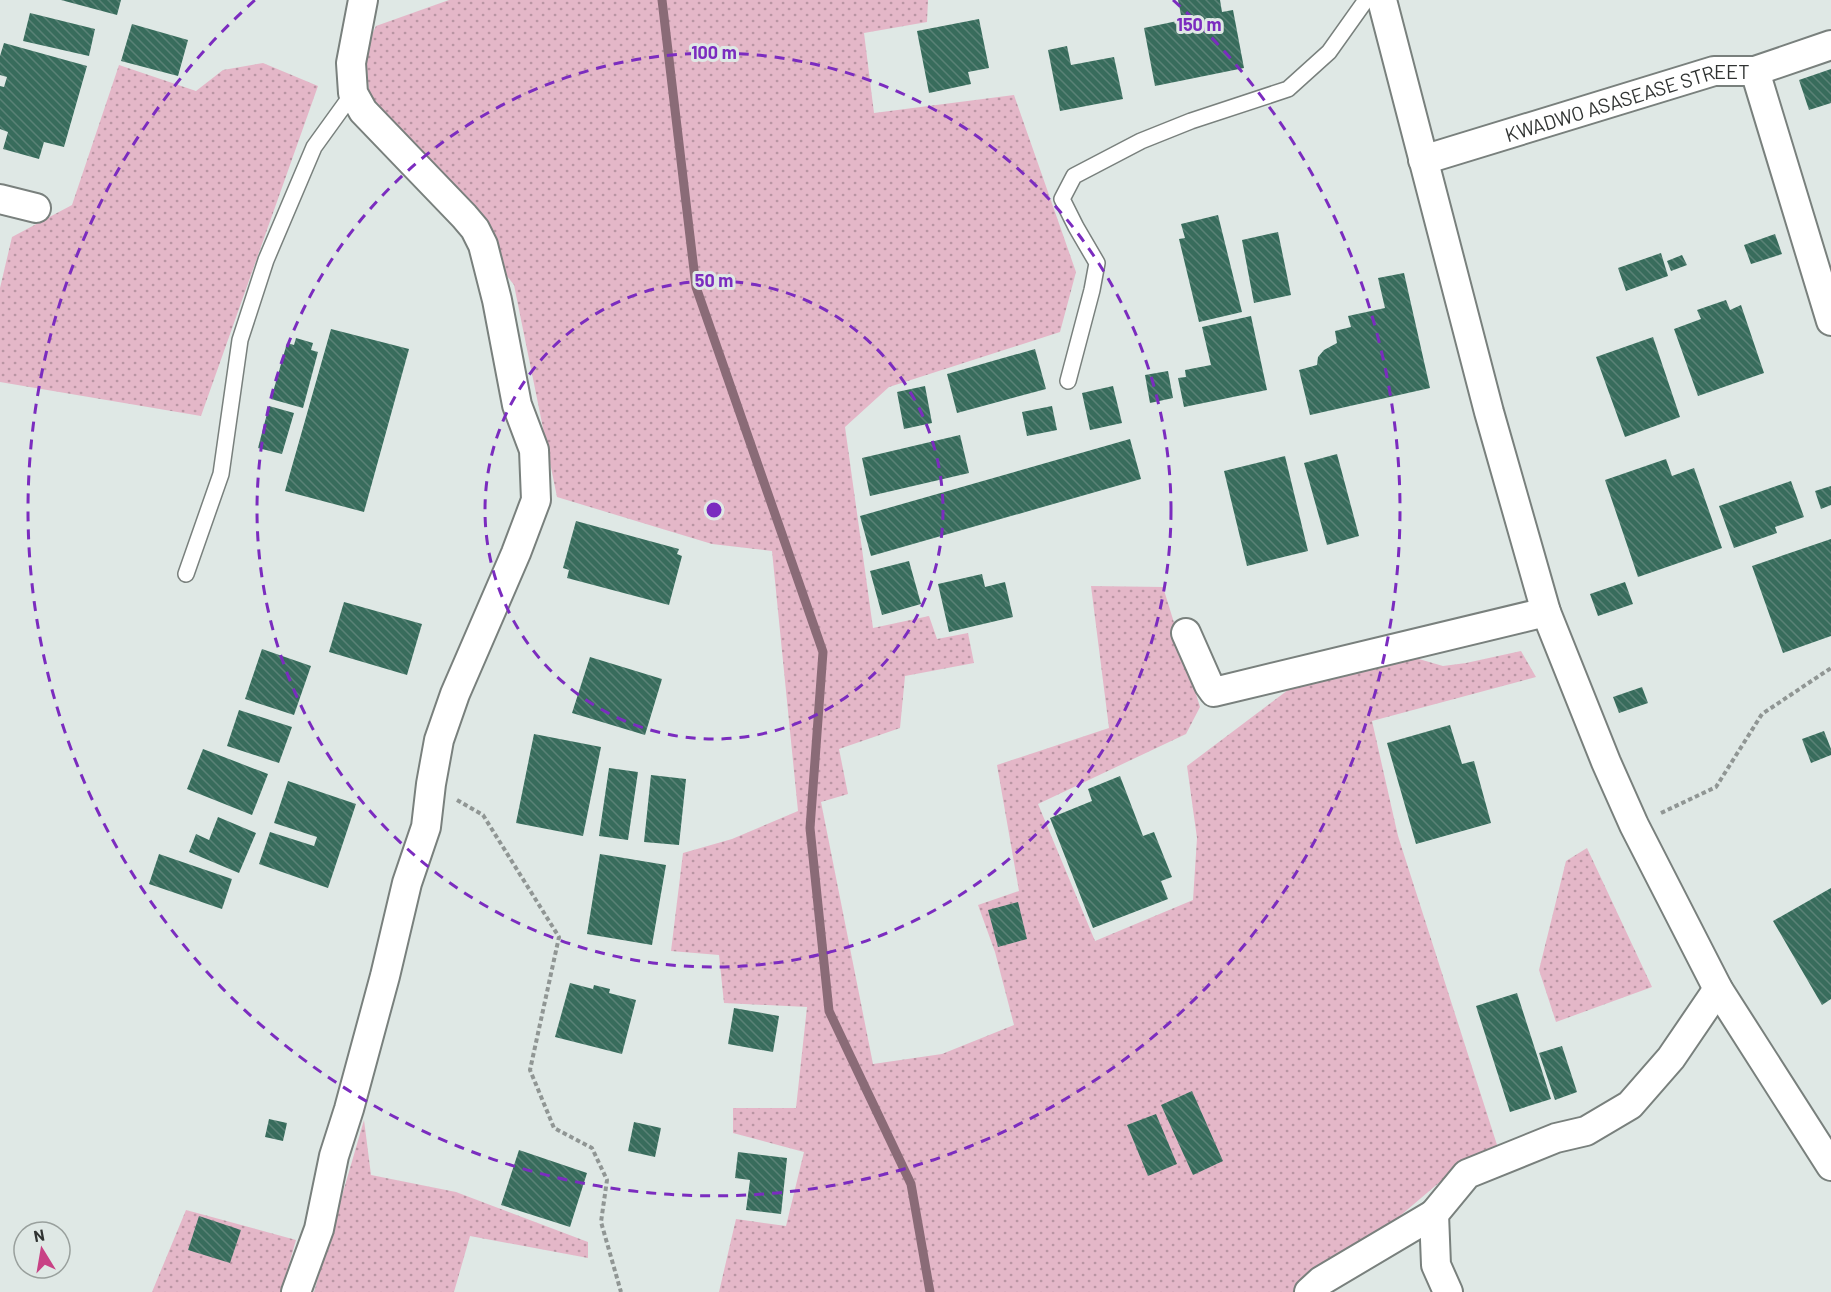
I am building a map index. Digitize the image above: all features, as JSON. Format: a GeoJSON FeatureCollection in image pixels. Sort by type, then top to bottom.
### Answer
{"type":"FeatureCollection","features":[{"type":"Feature","properties":{"kind":"street"},"geometry":{"type":"LineString","coordinates":[[296,1292],[319,1229],[334,1156],[379,999],[407,883],[426,827],[431,784],[440,740],[455,694],[536,500],[534,450],[517,405],[497,300],[483,245],[475,229],[464,216],[363,111],[353,93],[351,63],[363,0]]}},
{"type":"Feature","properties":{"kind":"street"},"geometry":{"type":"LineString","coordinates":[[1382,0],[1489,412],[1546,612],[1606,762],[1634,825],[1718,989],[1831,1166]]}},
{"type":"Feature","properties":{"kind":"street","name":"KWADWO ASASEASE STREET"},"geometry":{"type":"LineString","coordinates":[[1423,160],[1714,71],[1755,71],[1831,45]]}},
{"type":"Feature","properties":{"kind":"street"},"geometry":{"type":"LineString","coordinates":[[1755,71],[1831,321]]}},
{"type":"Feature","properties":{"kind":"street"},"geometry":{"type":"LineString","coordinates":[[0,199],[36,208]]}},
{"type":"Feature","properties":{"kind":"street"},"geometry":{"type":"LineString","coordinates":[[1186,633],[1214,692],[1546,612]]}},
{"type":"Feature","properties":{"kind":"street"},"geometry":{"type":"LineString","coordinates":[[1309,1292],[1322,1281],[1434,1214],[1467,1174],[1556,1138],[1586,1131],[1630,1105],[1671,1058],[1718,989]]}},
{"type":"Feature","properties":{"kind":"street"},"geometry":{"type":"LineString","coordinates":[[1434,1214],[1436,1265],[1448,1292]]}},
{"type":"Feature","properties":{"kind":"lane"},"geometry":{"type":"LineString","coordinates":[[1068,381],[1097,263],[1062,199],[1074,176],[1141,141],[1288,89],[1329,52],[1366,0]]}},
{"type":"Feature","properties":{"kind":"lane"},"geometry":{"type":"LineString","coordinates":[[186,574],[221,474],[240,340],[266,260],[314,147],[353,93]]}},
{"type":"Feature","properties":{"kind":"path"},"geometry":{"type":"LineString","coordinates":[[1634,825],[1716,787],[1762,714],[1831,668]]}},
{"type":"Feature","properties":{"kind":"path"},"geometry":{"type":"LineString","coordinates":[[431,784],[483,815],[559,937],[530,1070],[554,1128],[592,1148],[607,1180],[601,1222],[621,1292]]}},
{"type":"Feature","properties":{"kind":"shaded area"},"geometry":{"type":"Polygon","coordinates":[[[449,0],[928,0],[927,22],[864,33],[874,113],[1014,95],[1076,272],[1060,332],[889,387],[845,427],[873,628],[929,616],[937,639],[968,633],[974,663],[905,676],[900,728],[839,749],[848,794],[821,802],[873,1064],[942,1054],[1014,1025],[995,952],[978,905],[1019,891],[997,765],[1109,728],[1091,586],[1163,587],[1200,707],[1186,734],[1038,804],[1095,941],[1193,900],[1197,838],[1187,766],[1292,687],[1405,655],[1443,666],[1521,651],[1536,677],[1372,721],[1398,836],[1498,1148],[1454,1170],[1374,1238],[1295,1292],[719,1292],[736,1219],[786,1226],[804,1152],[733,1133],[733,1108],[796,1108],[807,1007],[724,1003],[719,955],[671,951],[683,853],[732,839],[798,811],[772,551],[712,544],[557,497],[514,285],[370,101],[365,50],[376,26],[449,0]]]}},
{"type":"Feature","properties":{"kind":"shaded area"},"geometry":{"type":"Polygon","coordinates":[[[263,63],[318,86],[201,416],[0,382],[0,288],[12,237],[72,205],[119,65],[196,91],[223,70],[263,63]]]}},
{"type":"Feature","properties":{"kind":"shaded area"},"geometry":{"type":"Polygon","coordinates":[[[1587,848],[1652,987],[1556,1022],[1539,970],[1566,861],[1587,848]]]}},
{"type":"Feature","properties":{"kind":"shaded area"},"geometry":{"type":"Polygon","coordinates":[[[364,1120],[371,1175],[456,1192],[588,1242],[588,1258],[470,1236],[454,1292],[314,1292],[364,1120]]]}},
{"type":"Feature","properties":{"kind":"shaded area"},"geometry":{"type":"Polygon","coordinates":[[[186,1210],[296,1240],[281,1292],[152,1292],[186,1210]]]}},
{"type":"Feature","properties":{"kind":"building"},"geometry":{"type":"Polygon","coordinates":[[[61,0],[121,0],[117,15],[61,0]]]}},
{"type":"Feature","properties":{"kind":"building"},"geometry":{"type":"Polygon","coordinates":[[[1178,0],[1220,0],[1222,12],[1233,10],[1244,68],[1155,86],[1144,28],[1182,20],[1178,0]]]}},
{"type":"Feature","properties":{"kind":"building"},"geometry":{"type":"Polygon","coordinates":[[[30,13],[95,29],[89,56],[23,41],[30,13]]]}},
{"type":"Feature","properties":{"kind":"building"},"geometry":{"type":"Polygon","coordinates":[[[979,19],[989,68],[968,72],[971,84],[929,93],[917,31],[979,19]]]}},
{"type":"Feature","properties":{"kind":"building"},"geometry":{"type":"Polygon","coordinates":[[[132,24],[188,40],[178,76],[121,61],[132,24]]]}},
{"type":"Feature","properties":{"kind":"building"},"geometry":{"type":"Polygon","coordinates":[[[4,43],[87,66],[64,147],[44,142],[39,159],[3,149],[8,132],[0,129],[0,86],[4,87],[7,77],[0,75],[0,56],[4,43]]]}},
{"type":"Feature","properties":{"kind":"building"},"geometry":{"type":"Polygon","coordinates":[[[1067,46],[1071,65],[1114,57],[1123,99],[1060,111],[1048,50],[1067,46]]]}},
{"type":"Feature","properties":{"kind":"building"},"geometry":{"type":"Polygon","coordinates":[[[1831,69],[1831,103],[1809,110],[1799,80],[1831,69]]]}},
{"type":"Feature","properties":{"kind":"building"},"geometry":{"type":"Polygon","coordinates":[[[1218,215],[1242,312],[1199,322],[1179,239],[1185,238],[1181,224],[1218,215]]]}},
{"type":"Feature","properties":{"kind":"building"},"geometry":{"type":"Polygon","coordinates":[[[1278,232],[1291,295],[1254,303],[1242,240],[1278,232]]]}},
{"type":"Feature","properties":{"kind":"building"},"geometry":{"type":"Polygon","coordinates":[[[1775,234],[1782,254],[1751,264],[1744,245],[1775,234]]]}},
{"type":"Feature","properties":{"kind":"building"},"geometry":{"type":"Polygon","coordinates":[[[1661,253],[1668,276],[1626,291],[1618,268],[1661,253]]]}},
{"type":"Feature","properties":{"kind":"building"},"geometry":{"type":"Polygon","coordinates":[[[1682,255],[1687,265],[1671,271],[1667,261],[1682,255]]]}},
{"type":"Feature","properties":{"kind":"building"},"geometry":{"type":"Polygon","coordinates":[[[1404,273],[1430,388],[1310,415],[1299,370],[1317,365],[1318,357],[1324,350],[1337,343],[1335,331],[1351,327],[1348,316],[1385,308],[1378,278],[1404,273]]]}},
{"type":"Feature","properties":{"kind":"building"},"geometry":{"type":"Polygon","coordinates":[[[1726,300],[1730,310],[1741,305],[1764,373],[1698,396],[1674,329],[1701,319],[1697,310],[1726,300]]]}},
{"type":"Feature","properties":{"kind":"building"},"geometry":{"type":"Polygon","coordinates":[[[1251,316],[1267,390],[1184,407],[1178,378],[1186,377],[1185,370],[1211,365],[1202,327],[1251,316]]]}},
{"type":"Feature","properties":{"kind":"building"},"geometry":{"type":"Polygon","coordinates":[[[331,329],[409,349],[364,512],[285,491],[331,329]]]}},
{"type":"Feature","properties":{"kind":"building"},"geometry":{"type":"Polygon","coordinates":[[[1653,337],[1680,417],[1625,437],[1596,357],[1653,337]]]}},
{"type":"Feature","properties":{"kind":"building"},"geometry":{"type":"Polygon","coordinates":[[[296,338],[313,343],[311,350],[318,352],[303,408],[271,399],[287,343],[294,345],[296,338]]]}},
{"type":"Feature","properties":{"kind":"building"},"geometry":{"type":"Polygon","coordinates":[[[1035,349],[1046,389],[957,413],[947,374],[1035,349]]]}},
{"type":"Feature","properties":{"kind":"building"},"geometry":{"type":"Polygon","coordinates":[[[1168,371],[1173,398],[1150,403],[1145,375],[1168,371]]]}},
{"type":"Feature","properties":{"kind":"building"},"geometry":{"type":"Polygon","coordinates":[[[925,386],[932,423],[904,429],[897,392],[925,386]]]}},
{"type":"Feature","properties":{"kind":"building"},"geometry":{"type":"Polygon","coordinates":[[[1113,386],[1122,423],[1090,430],[1082,393],[1113,386]]]}},
{"type":"Feature","properties":{"kind":"building"},"geometry":{"type":"Polygon","coordinates":[[[269,406],[294,413],[282,454],[258,448],[269,406]]]}},
{"type":"Feature","properties":{"kind":"building"},"geometry":{"type":"Polygon","coordinates":[[[1052,406],[1057,430],[1027,436],[1022,412],[1052,406]]]}},
{"type":"Feature","properties":{"kind":"building"},"geometry":{"type":"Polygon","coordinates":[[[960,435],[969,473],[870,496],[862,458],[960,435]]]}},
{"type":"Feature","properties":{"kind":"building"},"geometry":{"type":"Polygon","coordinates":[[[1130,439],[1141,479],[871,556],[860,516],[1130,439]]]}},
{"type":"Feature","properties":{"kind":"building"},"geometry":{"type":"Polygon","coordinates":[[[1337,454],[1359,536],[1327,545],[1304,463],[1337,454]]]}},
{"type":"Feature","properties":{"kind":"building"},"geometry":{"type":"Polygon","coordinates":[[[1285,456],[1308,551],[1247,566],[1224,471],[1285,456]]]}},
{"type":"Feature","properties":{"kind":"building"},"geometry":{"type":"Polygon","coordinates":[[[1666,459],[1672,476],[1694,468],[1722,548],[1638,577],[1605,480],[1666,459]]]}},
{"type":"Feature","properties":{"kind":"building"},"geometry":{"type":"Polygon","coordinates":[[[1791,481],[1804,517],[1775,527],[1777,533],[1734,548],[1719,506],[1791,481]]]}},
{"type":"Feature","properties":{"kind":"building"},"geometry":{"type":"Polygon","coordinates":[[[1831,486],[1831,505],[1821,509],[1815,491],[1831,486]]]}},
{"type":"Feature","properties":{"kind":"building"},"geometry":{"type":"Polygon","coordinates":[[[576,521],[679,549],[677,554],[682,556],[669,605],[567,578],[569,570],[563,568],[576,521]]]}},
{"type":"Feature","properties":{"kind":"building"},"geometry":{"type":"Polygon","coordinates":[[[1831,539],[1831,636],[1783,653],[1752,566],[1831,539]]]}},
{"type":"Feature","properties":{"kind":"building"},"geometry":{"type":"Polygon","coordinates":[[[909,561],[921,604],[882,615],[870,571],[909,561]]]}},
{"type":"Feature","properties":{"kind":"building"},"geometry":{"type":"Polygon","coordinates":[[[982,574],[985,587],[1005,582],[1013,617],[949,632],[938,584],[982,574]]]}},
{"type":"Feature","properties":{"kind":"building"},"geometry":{"type":"Polygon","coordinates":[[[1625,582],[1633,604],[1598,616],[1590,594],[1625,582]]]}},
{"type":"Feature","properties":{"kind":"building"},"geometry":{"type":"Polygon","coordinates":[[[344,602],[422,624],[407,675],[329,652],[344,602]]]}},
{"type":"Feature","properties":{"kind":"building"},"geometry":{"type":"Polygon","coordinates":[[[262,649],[311,666],[294,715],[245,699],[262,649]]]}},
{"type":"Feature","properties":{"kind":"building"},"geometry":{"type":"Polygon","coordinates":[[[590,657],[662,679],[645,735],[572,713],[590,657]]]}},
{"type":"Feature","properties":{"kind":"building"},"geometry":{"type":"Polygon","coordinates":[[[1642,687],[1648,703],[1619,713],[1613,697],[1642,687]]]}},
{"type":"Feature","properties":{"kind":"building"},"geometry":{"type":"Polygon","coordinates":[[[239,710],[292,727],[279,763],[227,746],[239,710]]]}},
{"type":"Feature","properties":{"kind":"building"},"geometry":{"type":"Polygon","coordinates":[[[1450,725],[1462,764],[1474,761],[1491,823],[1416,844],[1387,743],[1450,725]]]}},
{"type":"Feature","properties":{"kind":"building"},"geometry":{"type":"Polygon","coordinates":[[[1824,731],[1831,755],[1811,763],[1802,739],[1824,731]]]}},
{"type":"Feature","properties":{"kind":"building"},"geometry":{"type":"Polygon","coordinates":[[[534,734],[601,747],[583,836],[516,823],[534,734]]]}},
{"type":"Feature","properties":{"kind":"building"},"geometry":{"type":"Polygon","coordinates":[[[203,749],[268,774],[252,815],[187,789],[203,749]]]}},
{"type":"Feature","properties":{"kind":"building"},"geometry":{"type":"Polygon","coordinates":[[[609,768],[638,772],[628,840],[599,836],[609,768]]]}},
{"type":"Feature","properties":{"kind":"building"},"geometry":{"type":"Polygon","coordinates":[[[651,775],[686,779],[679,845],[644,842],[651,775]]]}},
{"type":"Feature","properties":{"kind":"building"},"geometry":{"type":"Polygon","coordinates":[[[1120,776],[1143,836],[1154,832],[1172,877],[1161,881],[1168,899],[1093,928],[1050,818],[1092,801],[1088,789],[1120,776]]]}},
{"type":"Feature","properties":{"kind":"building"},"geometry":{"type":"Polygon","coordinates":[[[288,781],[356,804],[328,888],[259,864],[270,832],[314,846],[317,837],[274,823],[288,781]]]}},
{"type":"Feature","properties":{"kind":"building"},"geometry":{"type":"Polygon","coordinates":[[[218,817],[256,833],[239,873],[189,852],[196,834],[209,840],[218,817]]]}},
{"type":"Feature","properties":{"kind":"building"},"geometry":{"type":"Polygon","coordinates":[[[159,854],[232,879],[222,909],[149,884],[159,854]]]}},
{"type":"Feature","properties":{"kind":"building"},"geometry":{"type":"Polygon","coordinates":[[[600,854],[666,865],[652,945],[587,934],[600,854]]]}},
{"type":"Feature","properties":{"kind":"building"},"geometry":{"type":"Polygon","coordinates":[[[1831,888],[1831,999],[1822,1005],[1773,921],[1831,888]]]}},
{"type":"Feature","properties":{"kind":"building"},"geometry":{"type":"Polygon","coordinates":[[[1018,902],[1027,939],[998,947],[988,910],[1018,902]]]}},
{"type":"Feature","properties":{"kind":"building"},"geometry":{"type":"Polygon","coordinates":[[[570,983],[593,989],[594,985],[610,989],[609,993],[636,1000],[622,1054],[555,1037],[570,983]]]}},
{"type":"Feature","properties":{"kind":"building"},"geometry":{"type":"Polygon","coordinates":[[[1517,993],[1551,1099],[1510,1112],[1476,1006],[1517,993]]]}},
{"type":"Feature","properties":{"kind":"building"},"geometry":{"type":"Polygon","coordinates":[[[734,1008],[779,1016],[773,1052],[728,1044],[734,1008]]]}},
{"type":"Feature","properties":{"kind":"building"},"geometry":{"type":"Polygon","coordinates":[[[1562,1046],[1577,1092],[1555,1100],[1539,1053],[1562,1046]]]}},
{"type":"Feature","properties":{"kind":"building"},"geometry":{"type":"Polygon","coordinates":[[[1192,1091],[1223,1161],[1193,1175],[1161,1105],[1192,1091]]]}},
{"type":"Feature","properties":{"kind":"building"},"geometry":{"type":"Polygon","coordinates":[[[1156,1114],[1177,1164],[1148,1176],[1127,1125],[1156,1114]]]}},
{"type":"Feature","properties":{"kind":"building"},"geometry":{"type":"Polygon","coordinates":[[[269,1119],[287,1123],[283,1141],[265,1137],[269,1119]]]}},
{"type":"Feature","properties":{"kind":"building"},"geometry":{"type":"Polygon","coordinates":[[[634,1122],[661,1128],[655,1157],[628,1151],[634,1122]]]}},
{"type":"Feature","properties":{"kind":"building"},"geometry":{"type":"Polygon","coordinates":[[[519,1150],[587,1173],[570,1227],[501,1205],[519,1150]]]}},
{"type":"Feature","properties":{"kind":"building"},"geometry":{"type":"Polygon","coordinates":[[[738,1152],[787,1158],[781,1214],[746,1210],[750,1180],[735,1178],[738,1152]]]}},
{"type":"Feature","properties":{"kind":"building"},"geometry":{"type":"Polygon","coordinates":[[[199,1216],[241,1230],[230,1263],[188,1250],[199,1216]]]}},
{"type":"Feature","properties":{"kind":"waterway"},"geometry":{"type":"LineString","coordinates":[[662,0],[696,287],[823,652],[810,828],[829,1011],[911,1184],[930,1292]]}}]}
